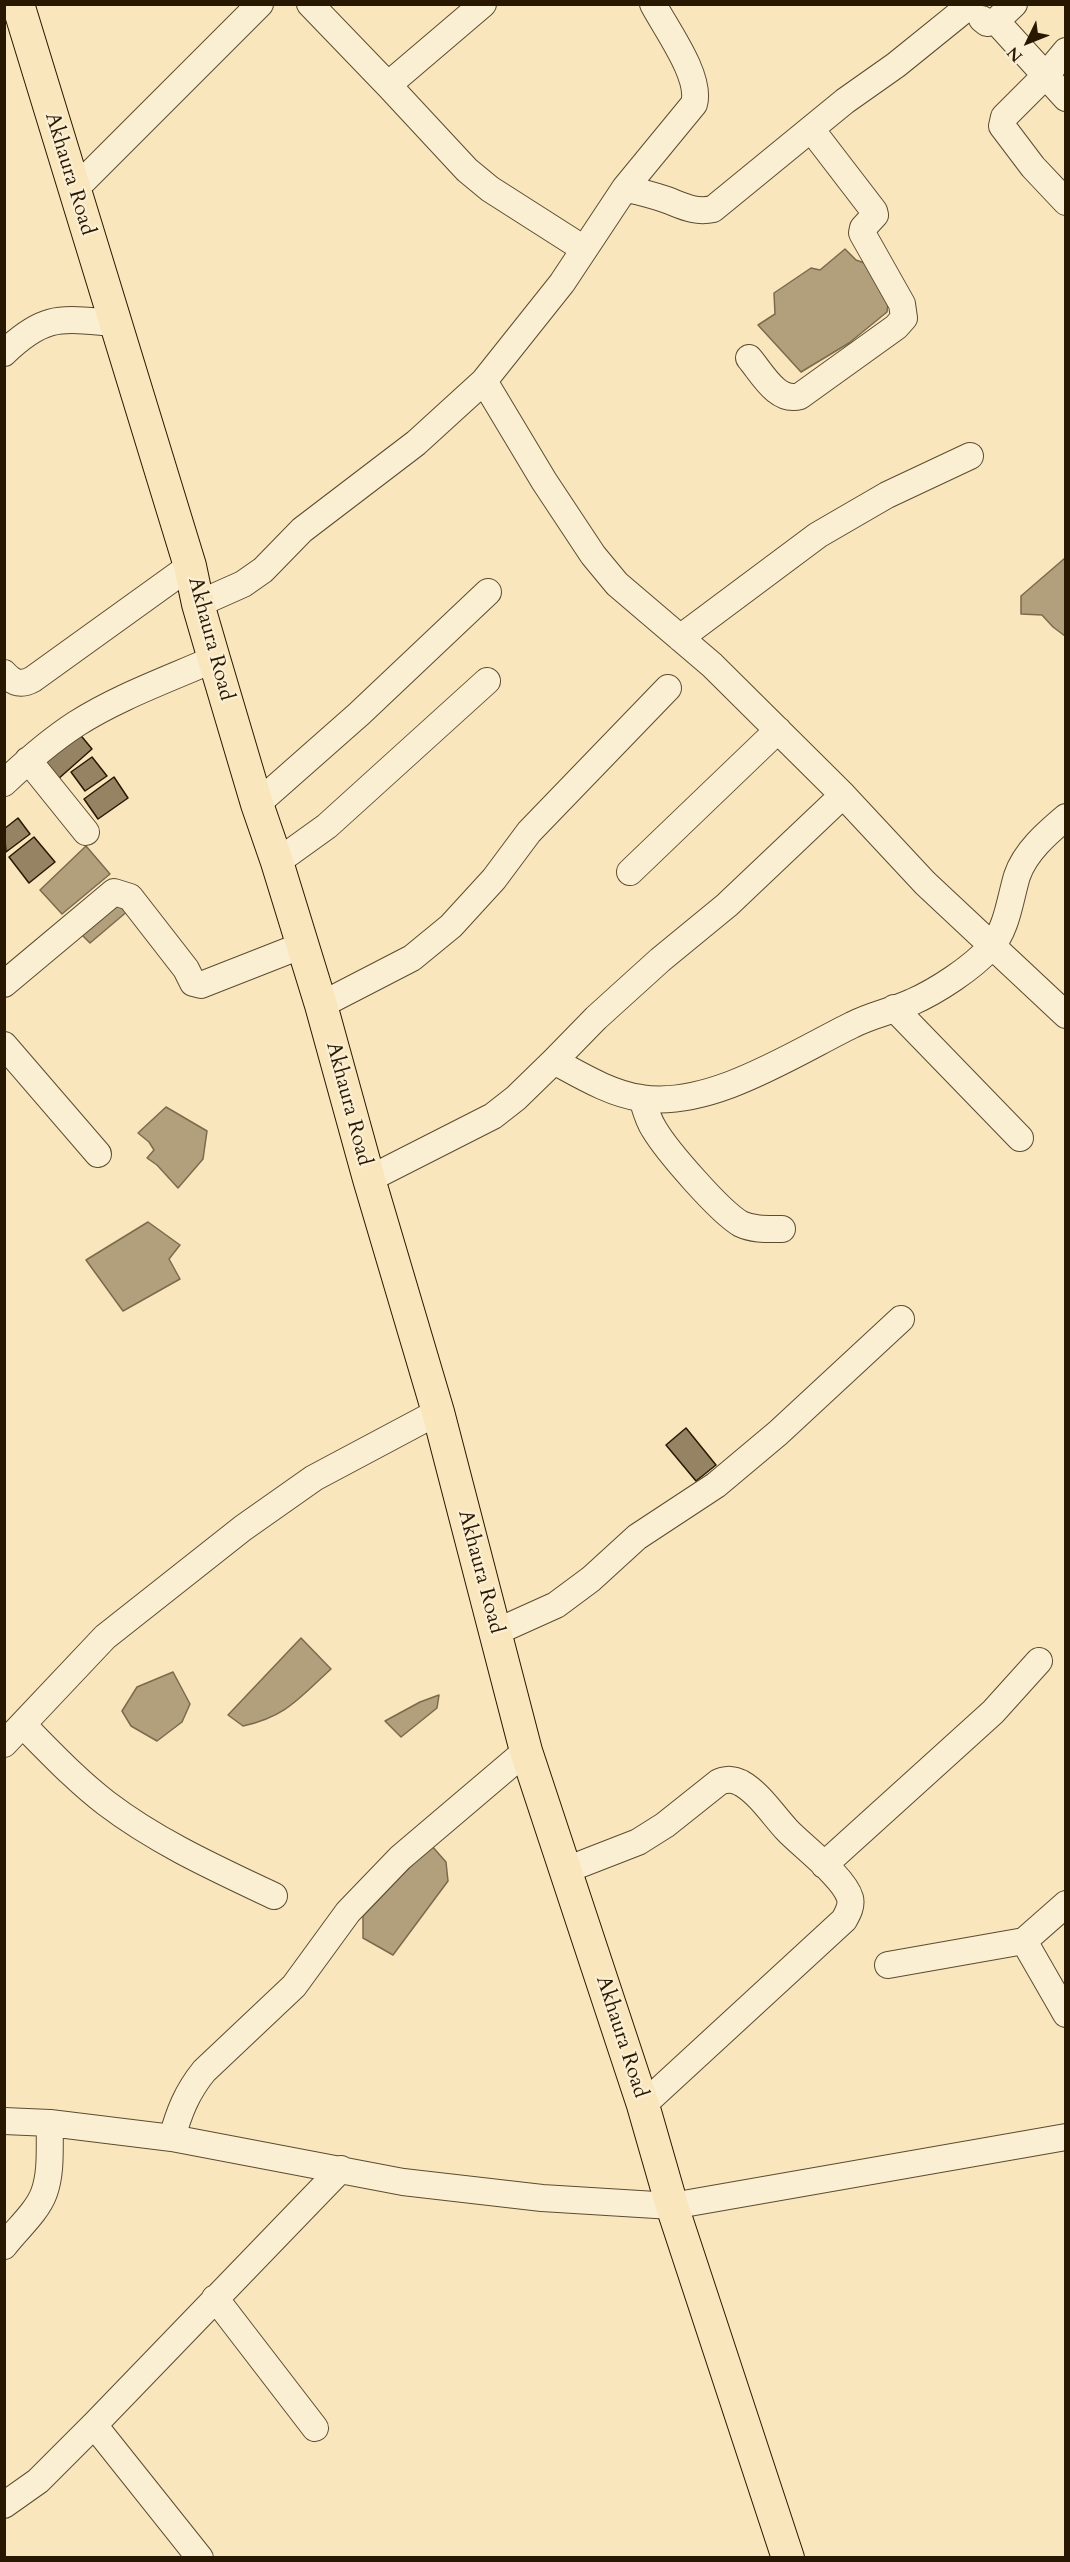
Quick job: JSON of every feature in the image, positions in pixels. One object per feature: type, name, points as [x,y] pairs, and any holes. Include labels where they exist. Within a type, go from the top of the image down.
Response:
[{"type":"main road","name":"Akhaura Road","points":[[18,4],[190,566],[198,604],[257,804],[278,862],[321,1005],[369,1179],[438,1412],[526,1751],[643,2105],[672,2206],[788,2558]]},
{"type":"street","points":[[74,190],[260,4]]},
{"type":"street","points":[[310,4],[467,170],[490,189],[584,249]]},
{"type":"street","points":[[387,85],[483,4]]},
{"type":"street","points":[[198,604],[243,584],[263,570],[302,530],[416,443],[484,381],[556,291],[628,189],[694,104],[696,98],[692,76],[653,4]]},
{"type":"street","points":[[628,189],[684,208],[704,211],[712,209],[845,101],[896,65],[968,5],[987,23],[1005,13],[1046,75],[1065,98]]},
{"type":"street","points":[[1065,51],[1046,75],[1004,117],[1002,126],[1033,167],[1065,202]]},
{"type":"street","points":[[750,358],[778,393],[793,398],[800,396],[896,327],[904,318],[902,304],[862,233],[863,228],[874,215],[874,211],[811,129]]},
{"type":"street","points":[[7,344],[52,320],[115,323]]},
{"type":"street","points":[[484,381],[544,481],[593,555],[617,584],[712,665],[843,795],[925,883],[1065,1015]]},
{"type":"street","points":[[680,638],[818,536],[887,495],[970,456]]},
{"type":"street","points":[[4,673],[16,683],[22,684],[33,679],[190,566]]},
{"type":"street","points":[[257,804],[359,714],[488,592]]},
{"type":"street","points":[[4,783],[28,760],[76,724],[97,712],[214,659]]},
{"type":"street","points":[[278,862],[327,826],[487,681]]},
{"type":"street","points":[[321,1005],[412,958],[443,934],[494,879],[529,832],[668,688]]},
{"type":"street","points":[[630,872],[777,730]]},
{"type":"street","points":[[28,760],[86,832]]},
{"type":"street","points":[[369,1179],[493,1116],[516,1098],[596,1018],[660,960],[727,905],[843,795]]},
{"type":"street","points":[[554,1061],[586,1078],[642,1098],[682,1097],[723,1087],[766,1070],[854,1023],[911,1003],[979,959],[991,946],[1000,931],[1017,874],[1037,843],[1065,818]]},
{"type":"street","points":[[4,984],[114,892],[130,897],[186,969],[193,983],[201,985],[303,945]]},
{"type":"street","points":[[894,1008],[1020,1138]]},
{"type":"street","points":[[4,1045],[98,1154]]},
{"type":"street","points":[[642,1098],[652,1127],[720,1208],[743,1225],[759,1229],[782,1229]]},
{"type":"street","points":[[496,1632],[556,1605],[591,1579],[637,1537],[716,1485],[778,1433],[901,1318]]},
{"type":"street","points":[[4,1744],[105,1637],[243,1528],[314,1478],[438,1412]]},
{"type":"street","points":[[824,1865],[993,1712],[1039,1661]]},
{"type":"street","points":[[23,1725],[62,1765],[107,1804],[202,1861],[274,1896]]},
{"type":"street","points":[[172,2138],[179,2108],[204,2071],[294,1986],[365,1892],[399,1858],[526,1751]]},
{"type":"street","points":[[566,1870],[638,1842],[665,1825],[719,1782],[728,1779],[750,1788],[789,1832],[824,1865],[850,1898],[850,1907],[844,1920],[643,2105]]},
{"type":"street","points":[[888,1965],[1024,1941],[1065,1904]]},
{"type":"street","points":[[1024,1941],[1065,2014]]},
{"type":"street","points":[[4,2121],[50,2122],[172,2138],[403,2182],[542,2198],[672,2206],[1065,2137]]},
{"type":"street","points":[[4,2246],[41,2199],[49,2162],[50,2122]]},
{"type":"street","points":[[4,2505],[38,2481],[341,2169]]},
{"type":"street","points":[[215,2298],[315,2428]]},
{"type":"street","points":[[94,2425],[200,2558]]},
{"type":"shaded area","points":[[845,249],[856,260],[870,265],[890,286],[887,312],[849,343],[801,372],[758,325],[775,314],[774,293],[811,268],[820,270]]},
{"type":"shaded area","points":[[1065,558],[1065,636],[1042,615],[1021,614],[1021,596]]},
{"type":"shaded area","points":[[86,846],[110,874],[62,914],[40,890]]},
{"type":"shaded area","points":[[115,881],[136,904],[90,943],[68,921]]},
{"type":"shaded area","points":[[166,1107],[207,1131],[203,1159],[178,1188],[157,1165],[147,1158],[154,1150],[149,1142],[138,1133]]},
{"type":"shaded area","points":[[148,1222],[180,1245],[169,1259],[180,1279],[123,1311],[86,1260]]},
{"type":"shaded area","points":[[301,1638],[331,1669],[292,1705],[271,1717],[243,1726],[228,1715]]},
{"type":"shaded area","points":[[173,1672],[190,1704],[182,1722],[157,1741],[131,1726],[122,1711],[137,1687]]},
{"type":"shaded area","points":[[439,1695],[437,1708],[401,1737],[385,1721],[420,1702]]},
{"type":"shaded area","points":[[431,1845],[446,1862],[448,1881],[393,1955],[363,1938],[363,1916]]},
{"type":"building","points":[[78,732],[92,749],[57,780],[43,763]]},
{"type":"building","points":[[92,757],[107,776],[85,791],[71,772]]},
{"type":"building","points":[[114,777],[128,798],[98,819],[84,799]]},
{"type":"building","points":[[18,818],[30,834],[6,852],[4,829]]},
{"type":"building","points":[[34,837],[55,862],[29,883],[9,857]]},
{"type":"building","points":[[686,1428],[716,1465],[696,1481],[666,1445]]}]
